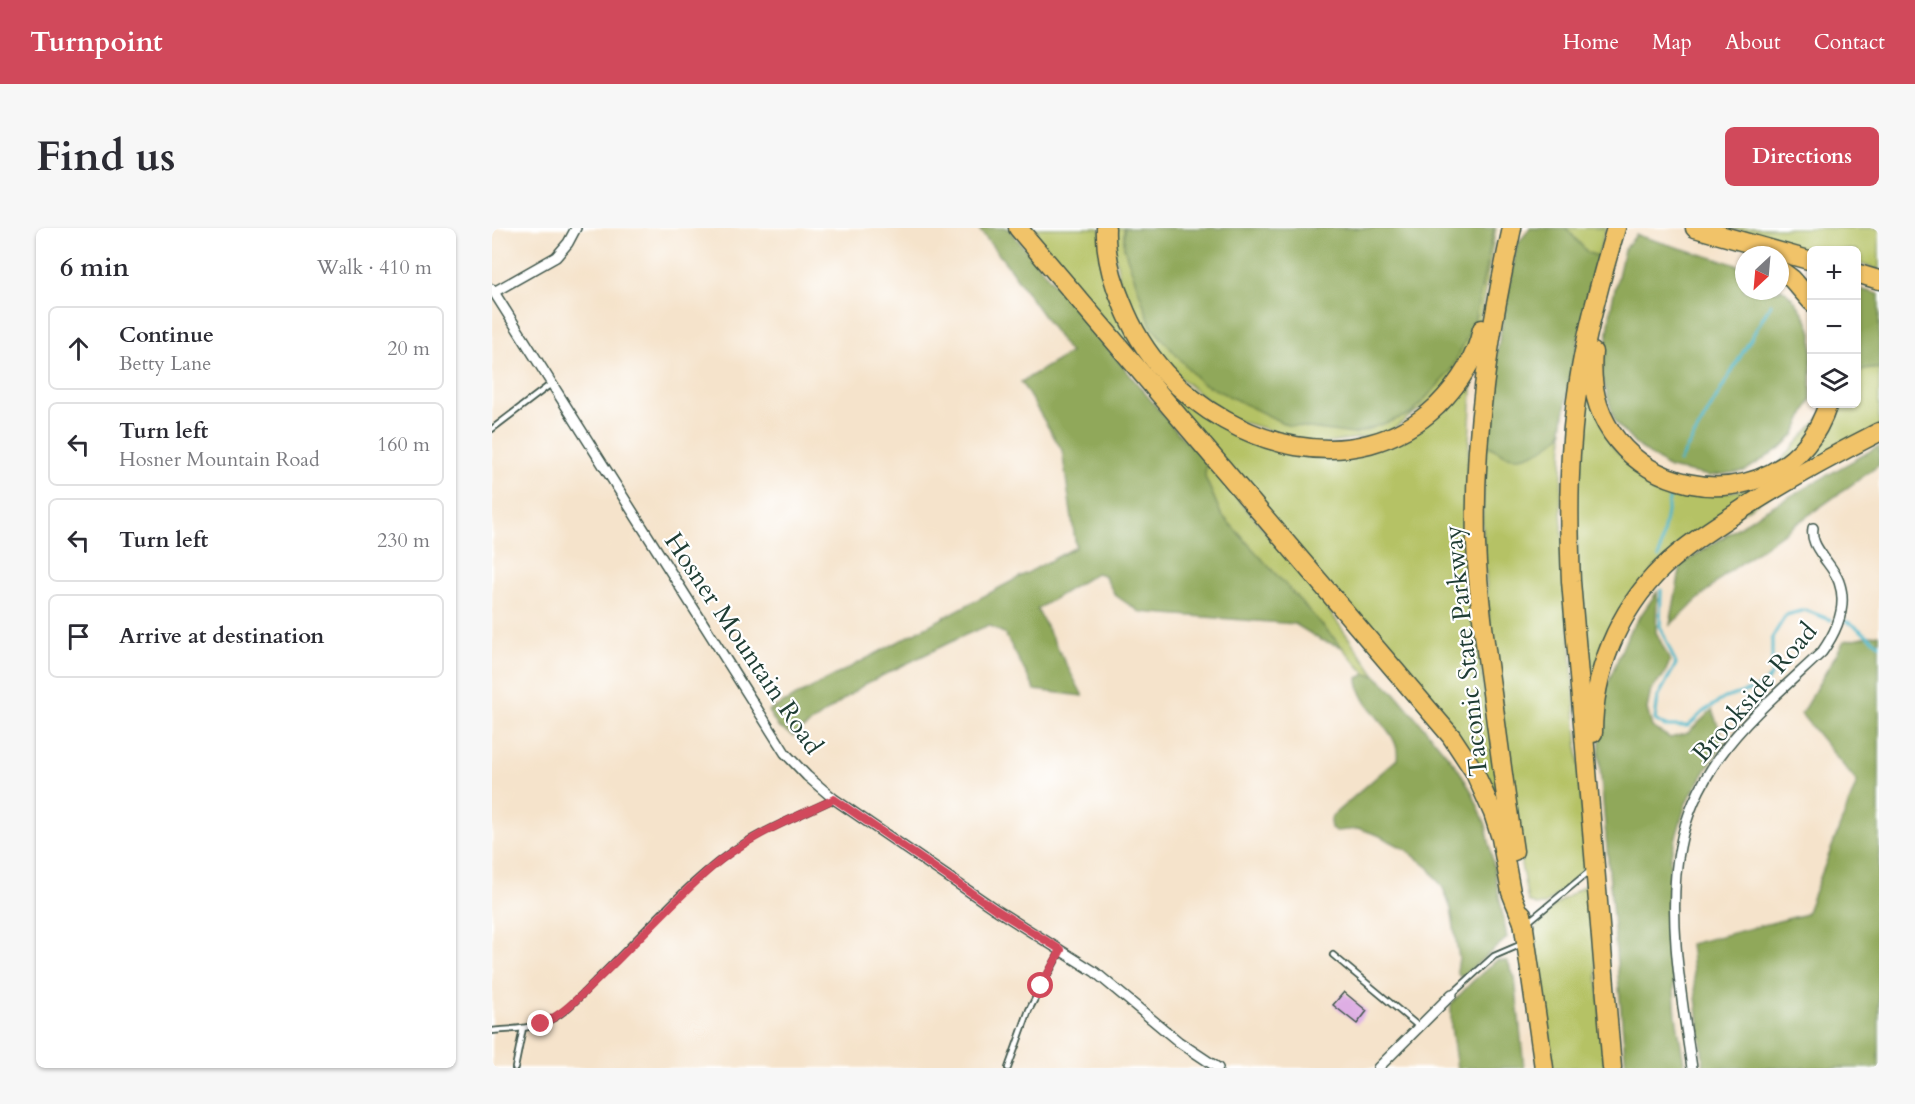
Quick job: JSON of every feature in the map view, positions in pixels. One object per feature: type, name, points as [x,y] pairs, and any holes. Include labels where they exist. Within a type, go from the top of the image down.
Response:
[{"type":"highway","points":[[1018,228],[1460,748],[1474,771],[1501,838],[1510,892],[1525,934]]},
{"type":"highway","points":[[1106,228],[1107,254],[1121,302],[1135,332],[1164,372],[1201,406],[1222,419],[1261,437],[1300,447],[1341,449],[1377,443],[1395,436],[1423,418],[1452,391],[1463,374],[1477,348],[1484,316],[1496,298]]},
{"type":"highway","name":"Taconic State Parkway","points":[[1512,228],[1496,298],[1479,426],[1476,546],[1483,627],[1544,1068]]},
{"type":"highway","points":[[1613,1063],[1571,582],[1569,501],[1575,411],[1582,362],[1593,310],[1616,228]]},
{"type":"highway","points":[[1685,228],[1721,247],[1735,251]]},
{"type":"highway","points":[[1695,228],[1807,260]]},
{"type":"highway","points":[[1861,274],[1879,280]]},
{"type":"highway","points":[[1789,277],[1810,300]]},
{"type":"highway","points":[[1593,310],[1598,328],[1593,348],[1593,381],[1604,419],[1616,438],[1641,464],[1674,481],[1692,485],[1728,486],[1766,475],[1796,454],[1818,425],[1825,408]]},
{"type":"highway","points":[[1595,867],[1598,808],[1593,743],[1595,701],[1607,655],[1632,605],[1661,569],[1693,543],[1782,485],[1879,432]]},
{"type":"street","points":[[493,291],[556,257],[568,243],[576,228]]},
{"type":"street","name":"Hosner Mountain Road","points":[[493,291],[785,753],[834,799],[995,909],[1095,972],[1179,1042],[1218,1068]]},
{"type":"street","name":"Brookside Road","points":[[1692,1068],[1681,987],[1676,925],[1675,879],[1680,846],[1689,813],[1704,782],[1721,755],[1745,727],[1822,652],[1832,638],[1839,620],[1843,598],[1838,579],[1816,546],[1812,535],[1813,528]]},
{"type":"street","points":[[1378,1068],[1452,994]]},
{"type":"lane","points":[[492,429],[551,384]]},
{"type":"lane","points":[[492,1031],[523,1028],[553,1019],[568,1008],[674,902],[728,854],[754,838],[834,799]]},
{"type":"lane","points":[[1452,994],[1494,956],[1510,948],[1595,867]]},
{"type":"lane","points":[[1008,1068],[1029,1010],[1061,950]]},
{"type":"lane","points":[[1333,955],[1419,1027]]},
{"type":"lane","points":[[515,1068],[523,1028]]},
{"type":"green space","points":[[978,228],[1008,228],[1179,434],[1206,461],[1205,477],[1221,514],[1342,647],[1321,640],[1295,624],[1140,612],[1115,595],[1104,575],[1096,573],[1037,609],[1083,696],[1035,690],[1005,634],[989,625],[865,684],[793,736],[778,727],[768,711],[1076,547],[1062,450],[1021,382],[1070,353]]},
{"type":"green space","points":[[1024,228],[1099,228],[1148,361],[1272,446],[1390,445],[1473,371],[1467,477],[1468,568],[1505,838],[1473,762]]},
{"type":"green space","points":[[1110,228],[1124,228],[1124,249],[1474,323],[1494,228],[1496,228],[1479,324],[1469,356],[1445,391],[1386,434],[1317,444],[1232,419],[1163,364],[1123,297]]},
{"type":"green space","points":[[1124,228],[1494,228],[1474,323],[1450,372],[1411,414],[1354,434],[1287,425],[1200,382],[1151,326],[1124,248]]},
{"type":"green space","points":[[1530,228],[1566,228],[1588,253],[1598,256],[1570,376],[1561,435],[1536,452],[1515,457],[1505,455],[1486,444],[1490,389],[1517,245]]},
{"type":"green space","points":[[1566,228],[1606,228],[1598,256],[1588,253]]},
{"type":"green space","points":[[1729,228],[1879,228],[1879,270],[1861,264],[1861,246],[1807,246],[1807,250]]},
{"type":"green space","points":[[1636,235],[1735,264],[1735,300],[1789,300],[1789,295],[1795,302],[1807,320],[1807,408],[1794,435],[1782,447],[1745,471],[1709,476],[1669,468],[1635,444],[1615,422],[1602,377],[1612,302],[1624,250]]},
{"type":"green space","points":[[1861,289],[1879,294],[1879,368],[1861,372]]},
{"type":"green space","points":[[1879,368],[1879,427],[1654,568],[1591,687],[1580,615],[1575,494],[1587,377],[1612,446],[1637,471],[1662,485],[1703,495],[1736,491],[1760,484],[1828,408],[1861,408],[1861,372]]},
{"type":"green space","points":[[1563,429],[1561,511],[1586,864],[1581,873],[1545,905],[1536,905],[1528,901],[1521,864],[1489,619],[1482,520],[1486,444],[1509,456],[1561,435]]},
{"type":"green space","points":[[1879,446],[1879,465],[1726,574],[1670,625],[1681,565],[1757,515]]},
{"type":"green space","points":[[1206,461],[1310,584],[1376,676],[1366,674],[1221,514],[1205,477]]},
{"type":"green space","points":[[1657,592],[1656,632],[1670,661],[1664,675],[1651,690],[1647,709],[1652,727],[1670,738],[1688,733],[1712,710],[1725,743],[1686,803],[1670,858],[1669,923],[1676,1017],[1685,1068],[1626,1068],[1599,755],[1603,695],[1629,632]]},
{"type":"green space","points":[[1879,634],[1879,1068],[1704,1068],[1690,944],[1806,914],[1857,782],[1801,714],[1844,641]]},
{"type":"green space","points":[[1366,674],[1376,676],[1395,693],[1457,767],[1472,792],[1486,825],[1507,938],[1462,977],[1457,971],[1459,958],[1451,909],[1443,888],[1429,868],[1405,849],[1378,835],[1360,829],[1336,831],[1331,828],[1332,816],[1397,759],[1397,749],[1393,739],[1365,700],[1360,689],[1358,678]]},
{"type":"green space","points":[[1585,885],[1590,889],[1605,1068],[1550,1068],[1533,935],[1547,912]]},
{"type":"green space","points":[[1497,960],[1507,961],[1515,978],[1524,1068],[1457,1068],[1451,1027],[1451,1004]]},
{"type":"building","points":[[1344,992],[1367,1011],[1357,1024],[1333,1005]]},
{"type":"waterway","points":[[1679,462],[1771,304]]},
{"type":"waterway","points":[[1659,557],[1670,495]]},
{"type":"waterway","points":[[1661,590],[1660,626],[1676,664],[1658,697],[1655,720],[1665,726],[1688,726],[1704,711],[1725,698],[1763,686],[1772,674],[1772,638],[1786,615],[1805,610],[1831,620]]},
{"type":"waterway","points":[[1845,621],[1879,644]]},
{"type":"route","points":[[541,1024],[553,1019],[568,1008],[674,902],[728,854],[754,838],[834,799],[995,909],[1061,950],[1041,986]]}]
